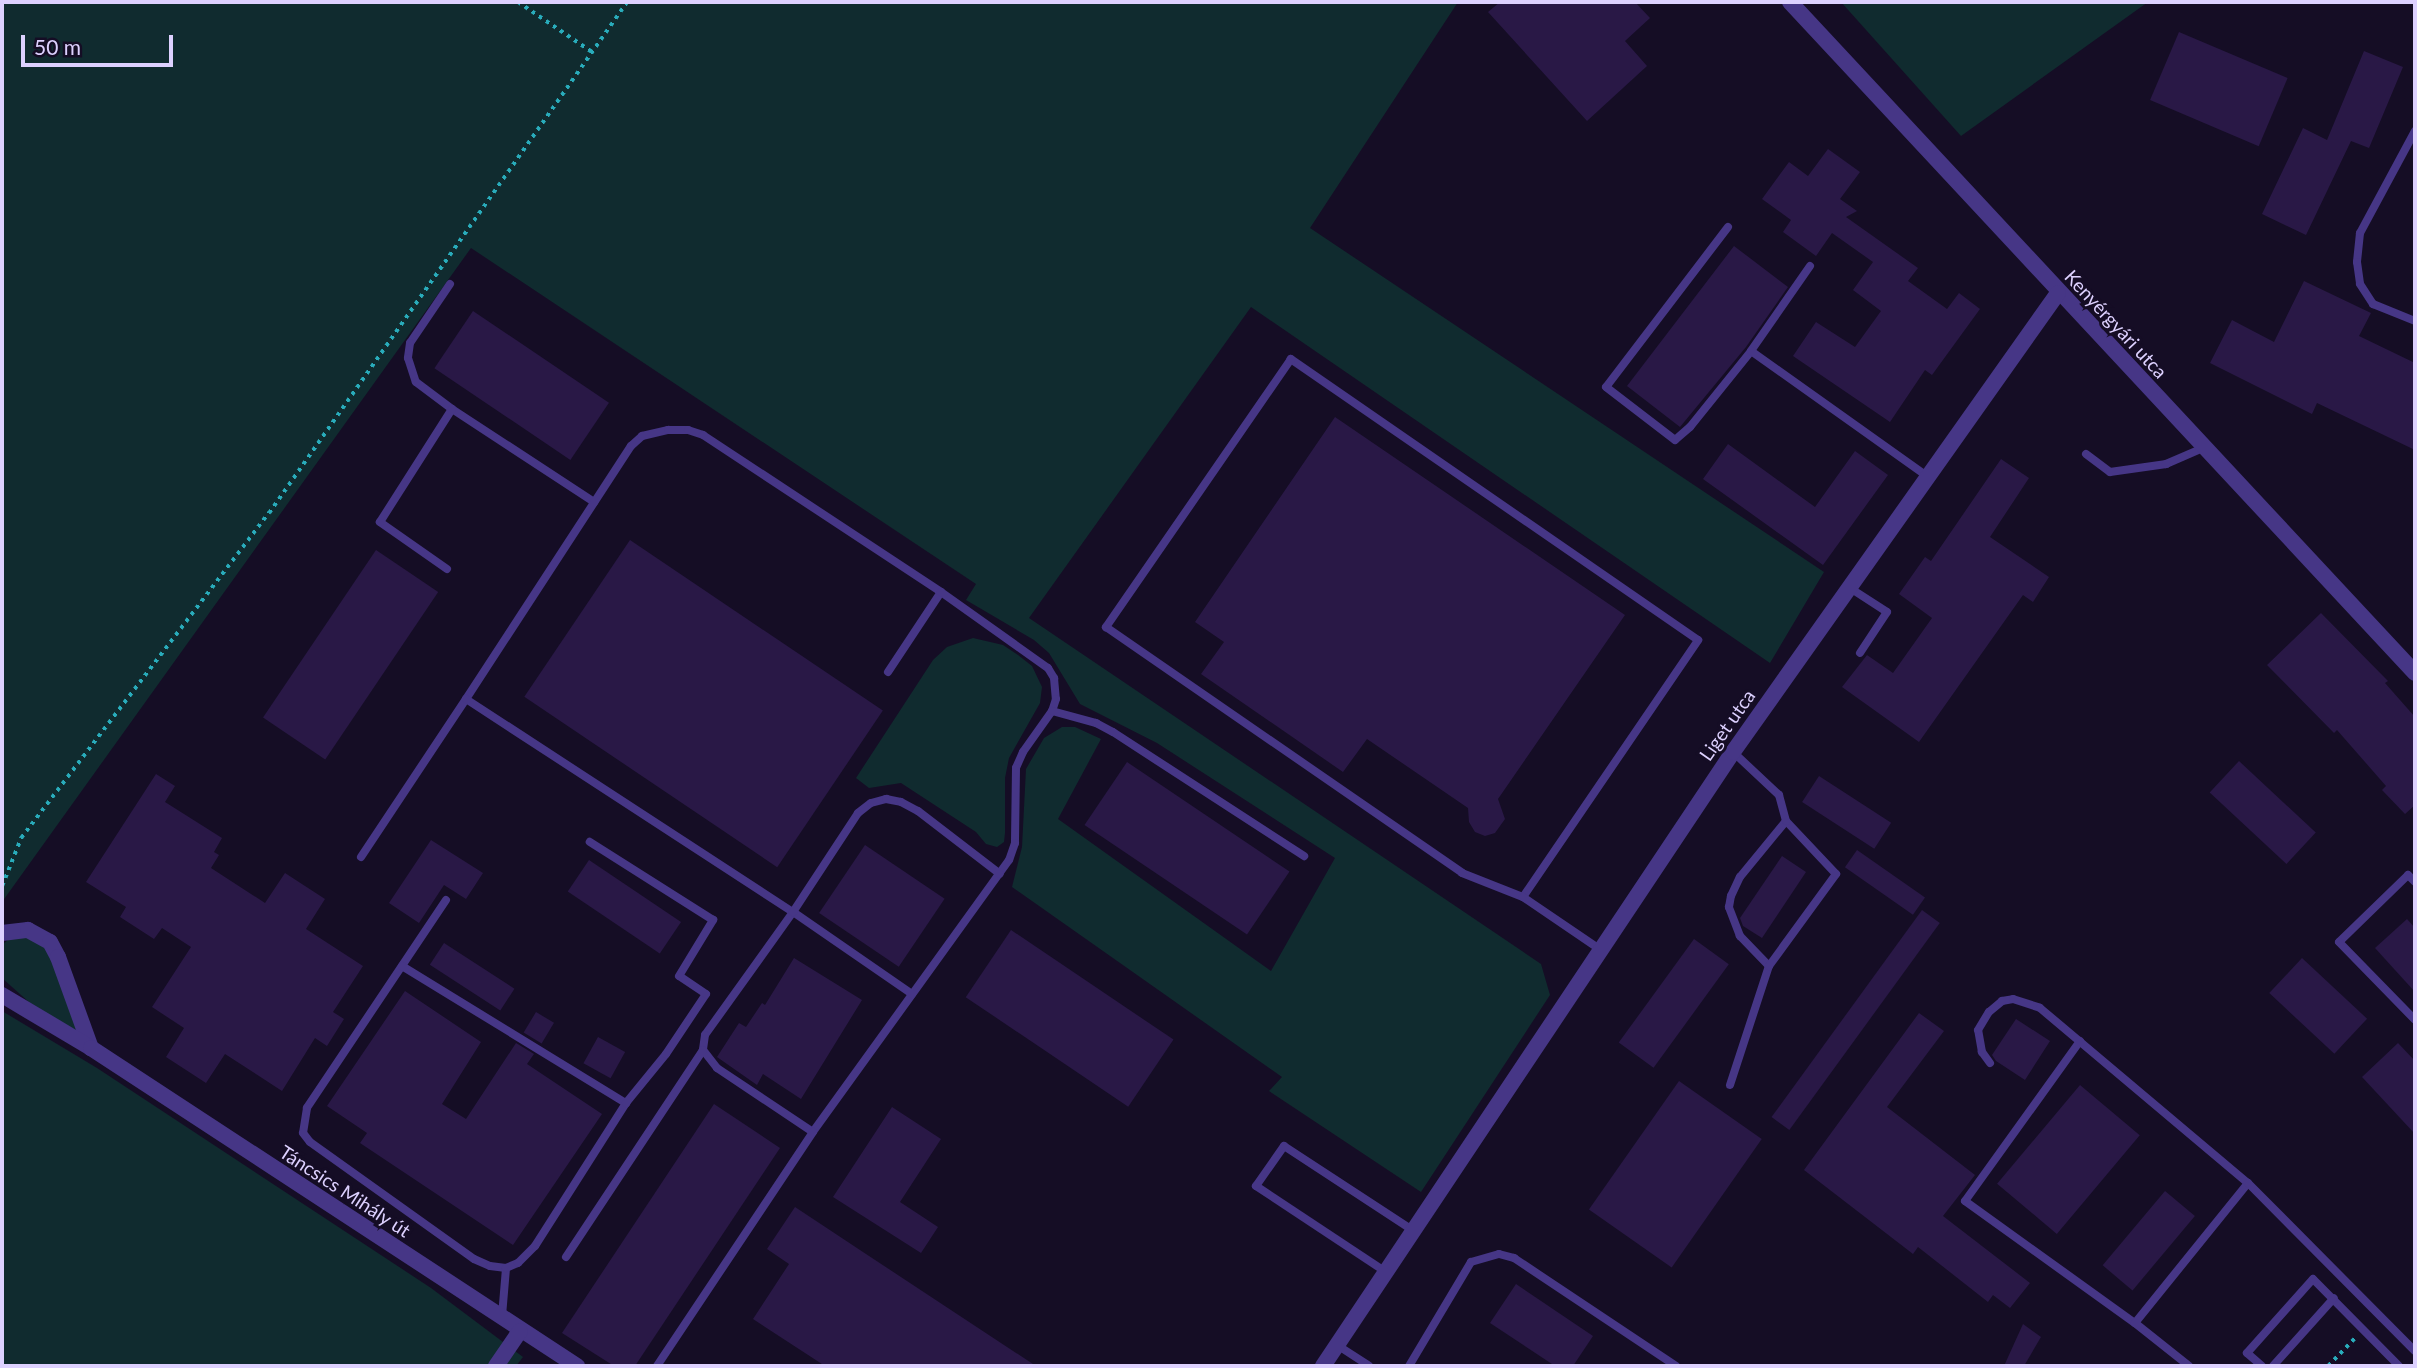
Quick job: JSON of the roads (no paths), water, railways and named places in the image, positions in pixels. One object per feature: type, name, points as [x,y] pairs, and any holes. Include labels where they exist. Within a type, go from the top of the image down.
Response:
[{"type":"street","name":"Kenyérgyári utca","points":[[1790,2],[2058,293],[2415,673]]},
{"type":"street","name":"Liget utca","points":[[1323,1366],[1733,752],[2058,293]]},
{"type":"street","points":[[2,933],[28,930],[50,942],[92,1048]]},
{"type":"street","name":"Táncsics Mihály út","points":[[2,995],[92,1048],[577,1366]]},
{"type":"street","points":[[496,1366],[520,1331]]},
{"type":"lane","points":[[2415,131],[2360,233],[2357,261],[2360,284],[2373,304],[2415,321]]},
{"type":"lane","points":[[1728,227],[1606,387],[1675,440],[1690,427],[1751,351],[1810,266]]},
{"type":"lane","points":[[450,284],[410,343],[408,358],[416,382],[452,410],[594,502]]},
{"type":"lane","points":[[1751,351],[1928,477]]},
{"type":"lane","points":[[1523,897],[1698,640],[1291,359],[1107,627],[1462,873],[1523,897],[1601,950]]},
{"type":"lane","points":[[447,569],[380,522],[452,410]]},
{"type":"lane","points":[[362,857],[631,446],[642,436],[654,431],[688,430],[703,435],[942,592],[1048,668],[1057,688],[1052,711],[1023,751],[1016,768],[1016,843],[1000,874],[813,1132],[657,1366]]},
{"type":"lane","points":[[2086,454],[2110,472],[2166,464],[2203,448]]},
{"type":"lane","points":[[1850,588],[1887,612],[1860,653]]},
{"type":"lane","points":[[888,672],[942,592]]},
{"type":"lane","points":[[466,699],[793,912],[912,994]]},
{"type":"lane","points":[[1052,711],[1096,723],[1113,732],[1304,856]]},
{"type":"lane","points":[[1730,1085],[1769,966],[1836,874],[1786,821],[1779,794],[1733,752]]},
{"type":"lane","points":[[566,1257],[703,1050],[705,1035],[793,912],[858,813],[872,803],[886,799],[901,802],[918,811],[1000,874]]},
{"type":"lane","points":[[1769,966],[1740,936],[1729,907],[1731,896],[1741,877],[1786,821]]},
{"type":"lane","points":[[446,900],[307,1108],[303,1133],[310,1142],[474,1259],[490,1266],[506,1268],[518,1263],[535,1245],[625,1103],[666,1054],[706,994],[679,976],[713,920],[590,842]]},
{"type":"lane","points":[[2415,882],[2408,875],[2339,942],[2415,1020]]},
{"type":"lane","points":[[402,966],[625,1103]]},
{"type":"lane","points":[[1990,1063],[1982,1052],[1978,1030],[1989,1012],[2001,1001],[2025,1000],[2040,1008],[2248,1183],[2415,1351]]},
{"type":"lane","points":[[2080,1041],[1965,1201],[2136,1323],[2189,1366]]},
{"type":"lane","points":[[703,1050],[717,1068],[813,1132]]},
{"type":"lane","points":[[1386,1272],[1256,1186],[1284,1146],[1414,1231]]},
{"type":"lane","points":[[2136,1323],[2248,1183]]},
{"type":"lane","points":[[1409,1366],[1471,1262],[1499,1254],[1514,1258],[1676,1366]]},
{"type":"lane","points":[[502,1319],[506,1268]]},
{"type":"lane","points":[[2262,1366],[2247,1353],[2313,1279],[2399,1366]]},
{"type":"lane","points":[[2273,1366],[2334,1298]]},
{"type":"lane","points":[[1337,1345],[1368,1366]]}]
